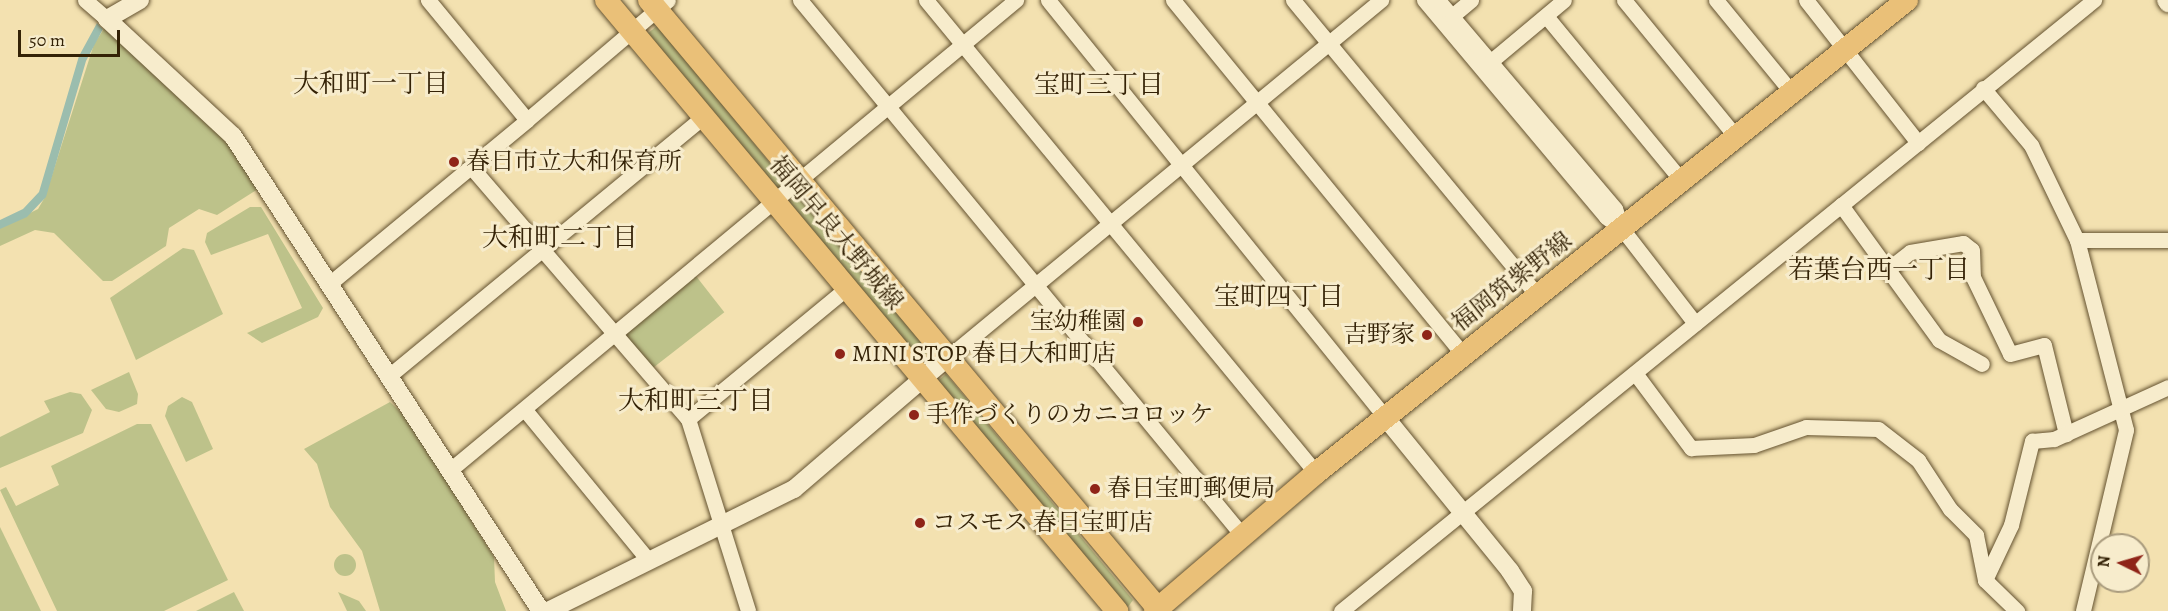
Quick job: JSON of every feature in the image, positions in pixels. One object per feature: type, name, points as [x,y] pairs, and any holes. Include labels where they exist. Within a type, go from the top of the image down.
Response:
[{"type":"main road","name":"福岡早良大野城線","points":[[606,0],[705,115],[848,287],[921,380],[1117,611]]},
{"type":"main road","name":"福岡筑紫野線","points":[[1158,610],[1316,473],[1462,354],[1683,182],[1901,2]]},
{"type":"main road","name":"福岡早良大野城線","points":[[658,3],[800,182],[1158,610]]},
{"type":"street","points":[[106,18],[140,0]]},
{"type":"street","points":[[428,0],[527,120]]},
{"type":"street","points":[[800,0],[1242,535]]},
{"type":"street","points":[[926,0],[1316,473]]},
{"type":"street","points":[[450,470],[964,46],[1016,0]]},
{"type":"street","points":[[1047,0],[1183,165],[1524,591],[1522,611]]},
{"type":"street","points":[[1173,0],[1462,354]]},
{"type":"street","points":[[1293,0],[1538,296]]},
{"type":"street","points":[[548,611],[794,489],[946,358],[1037,286],[1381,0]]},
{"type":"street","points":[[1424,0],[1486,65],[1615,209],[1623,230],[1695,323]]},
{"type":"street","points":[[1438,0],[1486,65]]},
{"type":"street","points":[[1452,16],[1471,0]]},
{"type":"street","points":[[1486,65],[1564,0]]},
{"type":"street","points":[[1624,0],[1737,138]]},
{"type":"street","points":[[1716,0],[1792,93]]},
{"type":"street","points":[[1806,0],[1846,47],[1918,143]]},
{"type":"street","points":[[1341,611],[2094,0]]},
{"type":"street","points":[[87,2],[233,136],[541,611]]},
{"type":"street","points":[[329,284],[634,32],[658,3]]},
{"type":"street","points":[[1546,16],[1683,182]]},
{"type":"street","points":[[1983,88],[2031,145],[2077,240],[2126,430],[2083,611]]},
{"type":"street","points":[[390,375],[705,115]]},
{"type":"street","points":[[472,168],[614,336],[688,419],[719,527],[748,611]]},
{"type":"street","points":[[1841,205],[1939,340],[1982,364]]},
{"type":"street","points":[[2077,240],[2168,240]]},
{"type":"street","points":[[1887,270],[1910,252],[1963,243],[1972,250],[1973,277],[2010,354],[2044,345],[2066,434]]},
{"type":"street","points":[[688,419],[848,287]]},
{"type":"street","points":[[1635,373],[1691,448],[1754,445],[1806,427],[1878,429],[1918,460],[1950,509],[1976,535],[1985,580],[2017,611]]},
{"type":"street","points":[[1985,580],[2011,525],[2032,441],[2066,434],[2168,387]]},
{"type":"street","points":[[525,410],[649,561]]},
{"type":"green space","points":[[658,25],[786,184],[776,192],[648,33]]},
{"type":"green space","points":[[105,27],[225,137],[261,187],[217,215],[199,209],[169,228],[166,246],[112,281],[103,281],[54,233],[35,230],[0,246],[0,228],[38,209],[45,197],[94,44]]},
{"type":"green space","points":[[797,194],[929,351],[919,359],[787,202]]},
{"type":"green space","points":[[250,207],[261,207],[323,308],[318,317],[262,343],[247,333],[302,308],[268,234],[211,255],[205,242],[207,233]]},
{"type":"green space","points":[[183,248],[194,250],[223,314],[136,360],[110,298]]},
{"type":"green space","points":[[696,276],[724,312],[649,371],[620,335]]},
{"type":"green space","points":[[129,372],[138,394],[137,404],[119,412],[106,409],[91,390]]},
{"type":"green space","points":[[946,374],[1133,600],[1128,607],[937,382]]},
{"type":"green space","points":[[70,392],[81,394],[92,410],[83,433],[0,468],[0,437],[50,412],[44,401]]},
{"type":"green space","points":[[182,397],[192,402],[213,449],[186,462],[165,416],[168,406]]},
{"type":"green space","points":[[390,402],[408,419],[494,557],[495,582],[506,611],[380,611],[362,551],[330,507],[317,464],[304,449]]},
{"type":"green space","points":[[137,424],[151,424],[228,580],[164,611],[57,611],[0,490],[6,487],[16,506],[59,485],[51,466]]},
{"type":"green space","points":[[0,527],[41,611],[0,611]]},
{"type":"green space","points":[[345,554],[353,557],[356,565],[353,573],[345,576],[337,573],[334,565],[337,557]]},
{"type":"green space","points":[[234,592],[244,611],[196,611]]},
{"type":"green space","points":[[338,592],[359,601],[366,611],[347,611]]},
{"type":"shaded area","points":[[97,23],[103,29],[86,61],[46,197],[27,217],[0,229],[0,220],[23,209],[39,192],[79,56]]},
{"type":"place","name":"春日市立大和保育所","points":[[454,162]]},
{"type":"place","name":"宝幼稚園","points":[[1138,322]]},
{"type":"place","name":"吉野家","points":[[1427,335]]},
{"type":"place","name":"MINI STOP 春日大和町店","points":[[840,354]]},
{"type":"place","name":"手作づくりのカニコロッケ","points":[[914,415]]},
{"type":"place","name":"春日宝町郵便局","points":[[1095,489]]},
{"type":"place","name":"コスモス 春日宝町店","points":[[920,523]]},
{"type":"district","name":"大和町一丁目","points":[[371,84]]},
{"type":"district","name":"宝町三丁目","points":[[1099,85]]},
{"type":"district","name":"大和町二丁目","points":[[560,238]]},
{"type":"district","name":"若葉台西一丁目","points":[[1879,270]]},
{"type":"district","name":"宝町四丁目","points":[[1279,297]]},
{"type":"district","name":"大和町三丁目","points":[[696,401]]}]
